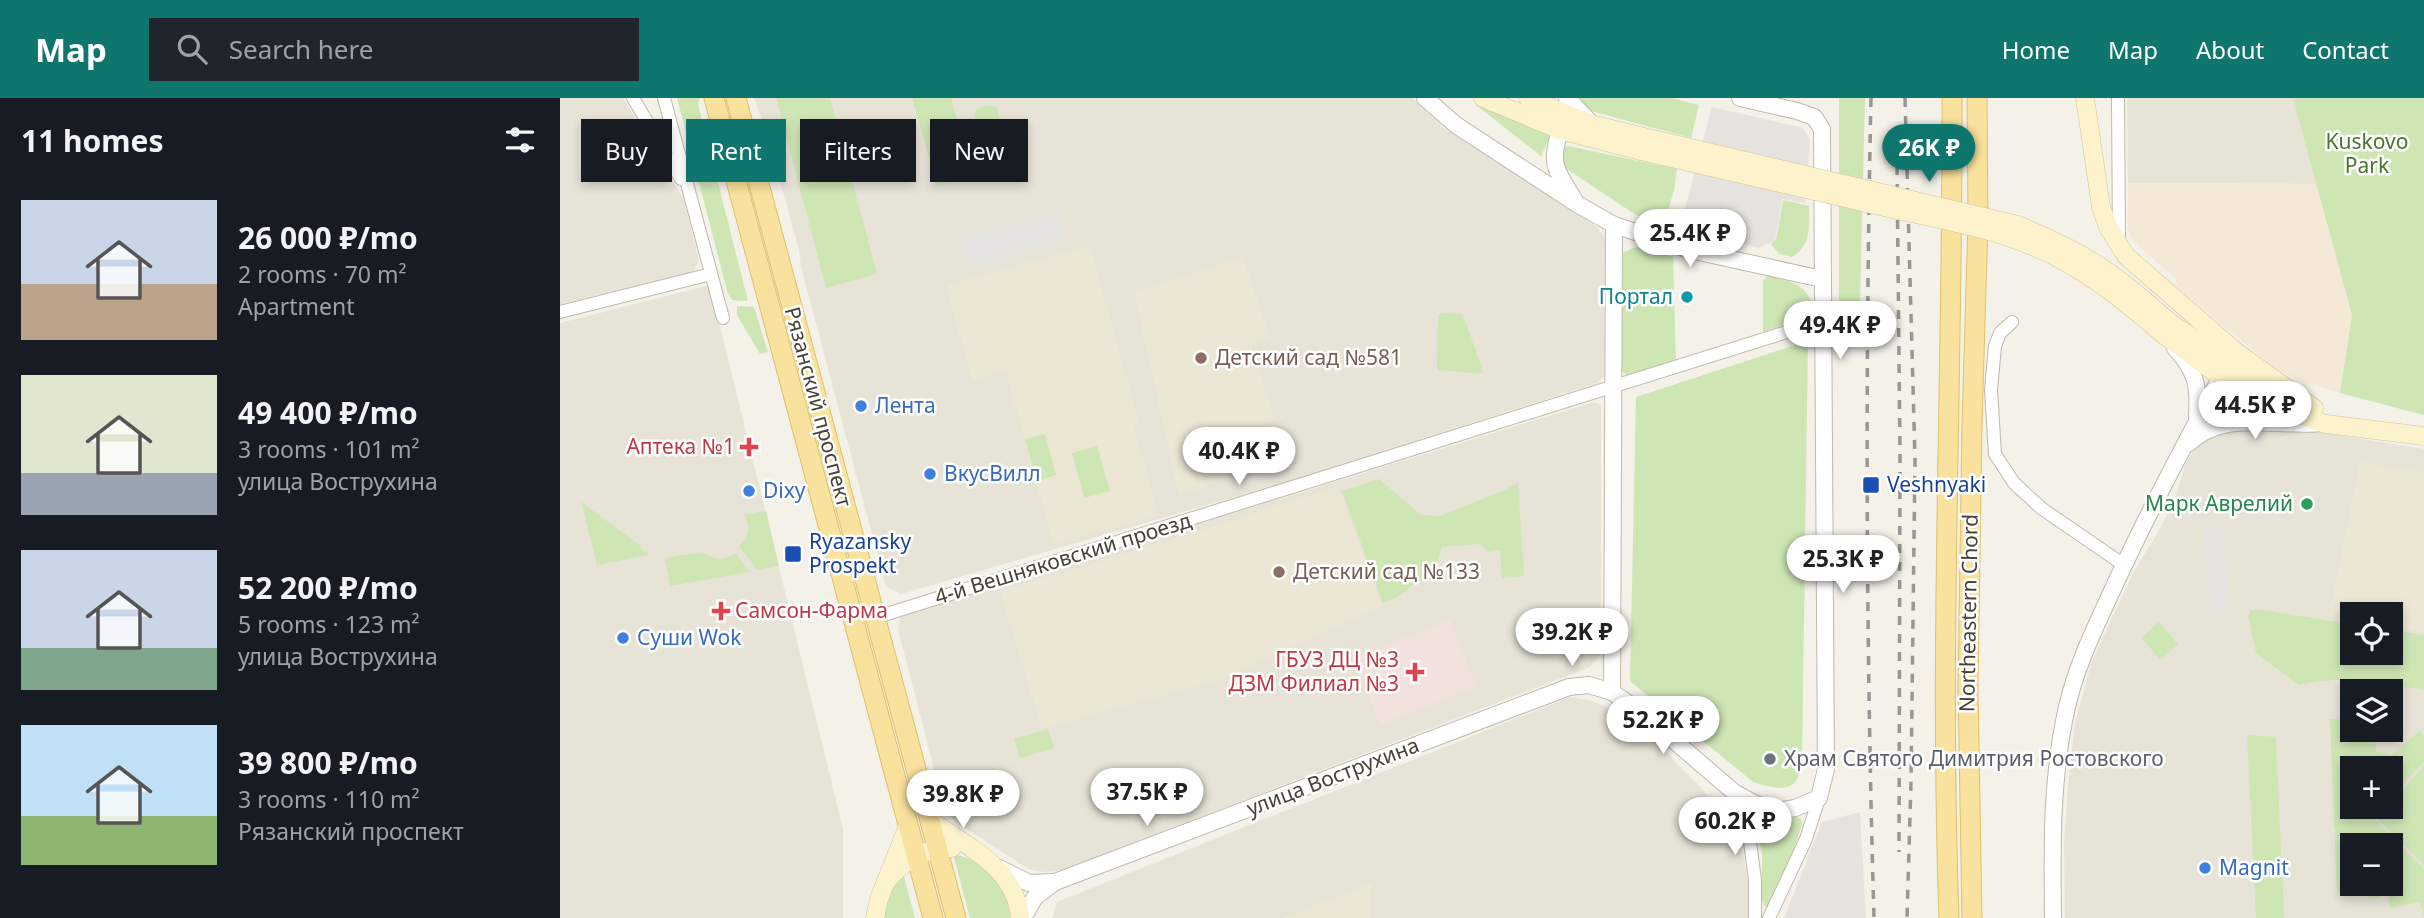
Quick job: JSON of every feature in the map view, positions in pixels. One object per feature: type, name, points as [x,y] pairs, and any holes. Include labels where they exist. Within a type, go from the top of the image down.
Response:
[{"type":"main road","name":"Рязанский проспект","points":[[714,98],[933,918]]},
{"type":"main road","name":"Рязанский проспект","points":[[736,98],[956,918]]},
{"type":"main road","points":[[1483,98],[1560,130],[1643,144],[2018,225],[2091,261],[2130,289],[2168,330],[2318,416]]},
{"type":"main road","points":[[1528,98],[1643,144]]},
{"type":"main road","name":"Northeastern Chord","points":[[1949,918],[1945,721],[1952,98]]},
{"type":"main road","name":"Northeastern Chord","points":[[1972,918],[1968,805],[1968,660],[1978,221],[1977,98]]},
{"type":"main road","points":[[2085,98],[2101,207],[2108,227],[2126,256],[2228,363],[2277,408],[2424,436]]},
{"type":"main road","points":[[930,820],[987,860],[1008,881],[1021,918]]},
{"type":"main road","points":[[875,918],[878,898],[908,826]]},
{"type":"main road","points":[[885,883],[902,864],[938,849],[956,849],[987,860]]},
{"type":"street","points":[[633,98],[646,119],[667,112]]},
{"type":"street","points":[[664,98],[723,318]]},
{"type":"street","points":[[1425,98],[1455,124],[1577,204],[1614,225],[1690,250],[1822,279]]},
{"type":"street","points":[[1567,98],[1591,124]]},
{"type":"street","points":[[1740,98],[1814,117],[1822,129],[1826,769],[1806,839],[1769,918]]},
{"type":"street","points":[[2118,98],[2119,246]]},
{"type":"street","points":[[1560,130],[1554,148],[1554,166],[1577,204]]},
{"type":"street","points":[[672,165],[691,198]]},
{"type":"street","points":[[1612,692],[1614,225]]},
{"type":"street","points":[[560,312],[711,274]]},
{"type":"street","name":"4-й Вешняковский проезд","points":[[874,618],[1822,321]]},
{"type":"street","points":[[2012,322],[2000,333],[1995,346],[1991,390],[1994,454],[2026,495],[2051,516],[2124,565]]},
{"type":"street","points":[[2168,330],[2194,373],[2198,395],[2197,420]]},
{"type":"street","points":[[2053,918],[2054,790],[2067,705],[2083,657],[2124,565],[2228,363]]},
{"type":"street","points":[[2180,452],[2204,431],[2217,425],[2237,422],[2302,425],[2318,416]]},
{"type":"street","name":"улица Вострухина","points":[[1021,918],[1035,897],[1055,882],[1569,687],[1589,685],[1612,692],[1642,713],[1735,793],[1756,804],[1777,811],[1795,808],[1819,798]]},
{"type":"street","points":[[1735,793],[1750,842],[1755,880],[1755,918]]},
{"type":"street","name":"улица Вострухина","points":[[987,860],[1028,884],[1055,882]]},
{"type":"shaded area","points":[[560,98],[623,98],[636,119],[581,119],[581,182],[672,180],[684,200],[699,262],[693,272],[560,304]]},
{"type":"shaded area","points":[[754,98],[1412,98],[1444,128],[1597,227],[1605,238],[1604,376],[1598,383],[1255,491],[901,594],[886,587],[780,182],[786,182],[786,119],[762,119]]},
{"type":"shaded area","points":[[2127,98],[2293,98],[2318,184],[2128,183]]},
{"type":"shaded area","points":[[1712,107],[1803,128],[1810,139],[1805,203],[1782,199],[1775,241],[1758,248],[1680,227]]},
{"type":"shaded area","points":[[2128,183],[2318,184],[2352,315],[2340,393],[2299,380],[2274,368],[2178,288],[2175,276],[2131,237],[2128,228]]},
{"type":"shaded area","points":[[1059,210],[1067,239],[970,266],[962,238]]},
{"type":"shaded area","points":[[1090,246],[1139,423],[1134,425],[1158,516],[1053,544],[1006,371],[972,380],[946,285]]},
{"type":"shaded area","points":[[1243,256],[1270,338],[1251,344],[1275,420],[1250,428],[1263,467],[1179,495],[1134,292]]},
{"type":"shaded area","points":[[710,285],[843,829],[843,918],[560,918],[560,323]]},
{"type":"shaded area","points":[[1594,402],[1601,405],[1601,653],[1590,667],[1062,870],[1043,872],[1028,869],[945,812],[898,629],[900,618],[905,614]]},
{"type":"shaded area","points":[[2225,428],[2306,430],[2424,449],[2424,918],[2065,918],[2064,844],[2075,723],[2092,661],[2135,569],[2156,536],[2176,496],[2185,465],[2198,443]]},
{"type":"shaded area","points":[[2360,462],[2424,473],[2424,632],[2403,629],[2403,602],[2340,602],[2340,618],[2329,617]]},
{"type":"shaded area","points":[[1338,486],[1382,606],[1222,679],[1042,729],[1000,591]]},
{"type":"shaded area","points":[[2221,526],[2230,611],[2211,613],[2202,528]]},
{"type":"shaded area","name":"ГБУЗ ДЦ №3 ДЗМ Филиал №3","points":[[1450,620],[1477,687],[1380,725],[1353,658]]},
{"type":"shaded area","points":[[1570,697],[1590,700],[1615,711],[1665,751],[1703,790],[1727,824],[1743,854],[1748,882],[1748,918],[1052,918],[1057,902]]},
{"type":"shaded area","points":[[1860,812],[1866,918],[1784,918],[1822,822]]},
{"type":"shaded area","points":[[1371,883],[1371,918],[1283,918]]},
{"type":"green space","points":[[677,98],[700,98],[698,104],[702,119],[686,119],[686,133]]},
{"type":"green space","points":[[776,98],[830,98],[836,119],[800,119],[800,182],[852,182],[877,274],[826,288],[786,136],[786,119],[782,119]]},
{"type":"green space","points":[[912,98],[951,98],[957,119],[930,119],[930,161]]},
{"type":"green space","points":[[1573,98],[1672,98],[1699,105],[1691,138],[1580,108]]},
{"type":"green space","points":[[1839,98],[1865,98],[1860,302],[1839,301]]},
{"type":"green space","name":"Kuskovo Park","points":[[2293,98],[2424,98],[2424,415],[2340,393],[2352,315]]},
{"type":"green space","points":[[989,105],[997,108],[1000,119],[975,119],[974,114],[978,108]]},
{"type":"green space","points":[[1476,105],[1551,135],[1541,156]]},
{"type":"green space","points":[[1568,146],[1677,169],[1666,216],[1657,221],[1636,215],[1567,169],[1560,159],[1560,148]]},
{"type":"green space","points":[[699,182],[718,182],[748,301],[732,300],[728,294]]},
{"type":"green space","points":[[1783,200],[1809,206],[1806,241],[1792,257],[1779,254],[1771,244],[1776,240]]},
{"type":"green space","points":[[1636,247],[1673,257],[1676,361],[1628,376],[1616,366],[1617,255]]},
{"type":"green space","points":[[1768,276],[1786,280],[1805,291],[1814,316],[1763,332],[1763,281]]},
{"type":"green space","points":[[737,306],[754,307],[768,352],[760,354],[737,315]]},
{"type":"green space","points":[[1462,314],[1464,317],[1483,372],[1480,374],[1437,368],[1438,315]]},
{"type":"green space","points":[[1808,341],[1802,760],[1797,779],[1780,788],[1753,782],[1630,681],[1636,397]]},
{"type":"green space","points":[[1045,434],[1056,475],[1037,481],[1025,439]]},
{"type":"green space","points":[[1097,446],[1110,491],[1084,498],[1072,453]]},
{"type":"green space","points":[[1379,479],[1421,515],[1440,516],[1518,483],[1524,576],[1502,578],[1500,550],[1489,552],[1480,544],[1442,547],[1435,569],[1394,599],[1383,603],[1342,491]]},
{"type":"green space","points":[[581,502],[641,546],[640,548],[650,555],[597,565]]},
{"type":"green space","points":[[766,511],[779,566],[757,570],[739,546],[748,532],[744,515]]},
{"type":"green space","points":[[703,552],[720,559],[736,553],[750,572],[670,586],[665,558]]},
{"type":"green space","points":[[2256,609],[2340,622],[2340,665],[2403,665],[2403,632],[2424,635],[2424,690],[2403,687],[2403,679],[2340,679],[2299,685],[2256,653],[2248,617],[2250,611]]},
{"type":"green space","points":[[2159,622],[2178,644],[2161,660],[2141,638]]},
{"type":"green space","points":[[2330,719],[2340,719],[2340,742],[2375,742],[2376,751],[2391,755],[2420,731],[2424,737],[2424,762],[2403,784],[2403,756],[2340,756],[2340,819],[2375,819],[2389,833],[2340,833],[2340,892],[2337,892]]},
{"type":"green space","points":[[1048,729],[1054,748],[1020,758],[1014,739]]},
{"type":"green space","points":[[2247,735],[2276,737],[2284,918],[2256,918]]},
{"type":"green space","points":[[2424,766],[2424,865],[2403,844],[2403,833],[2391,833],[2377,819],[2403,819],[2403,790]]},
{"type":"green space","points":[[1797,817],[1802,824],[1791,859],[1768,906],[1765,907],[1762,901],[1762,853],[1755,822],[1758,819],[1780,821]]},
{"type":"green space","points":[[2403,848],[2424,869],[2424,916],[2420,902],[2390,908],[2388,896],[2403,896]]},
{"type":"green space","points":[[953,854],[975,862],[993,876],[1005,895],[1010,918],[970,918]]},
{"type":"green space","points":[[903,873],[915,918],[884,918],[892,887]]},
{"type":"railway","points":[[1871,98],[1867,508],[1874,918]]},
{"type":"railway","points":[[1905,98],[1915,459],[1907,918]]},
{"type":"railway","points":[[1897,166],[1900,455],[1899,852]]},
{"type":"place","name":"Портал","points":[[1687,297]]},
{"type":"place","name":"Детский сад №581","points":[[1201,358]]},
{"type":"place","name":"Лента","points":[[861,406]]},
{"type":"place","name":"Аптека №1","points":[[749,447]]},
{"type":"place","name":"ВкусВилл","points":[[930,474]]},
{"type":"place","name":"Veshnyaki","points":[[1871,485]]},
{"type":"place","name":"Dixy","points":[[749,491]]},
{"type":"place","name":"Марк Аврелий","points":[[2307,504]]},
{"type":"place","name":"Ryazansky Prospekt","points":[[793,554]]},
{"type":"place","name":"Детский сад №133","points":[[1279,572]]},
{"type":"place","name":"Самсон-Фарма","points":[[721,611]]},
{"type":"place","name":"Суши Wok","points":[[623,638]]},
{"type":"place","name":"ГБУЗ ДЦ №3 ДЗМ Филиал №3","points":[[1415,672]]},
{"type":"place","name":"Храм Святого Димитрия Ростовского","points":[[1770,759]]},
{"type":"place","name":"Magnit","points":[[2205,868]]}]
